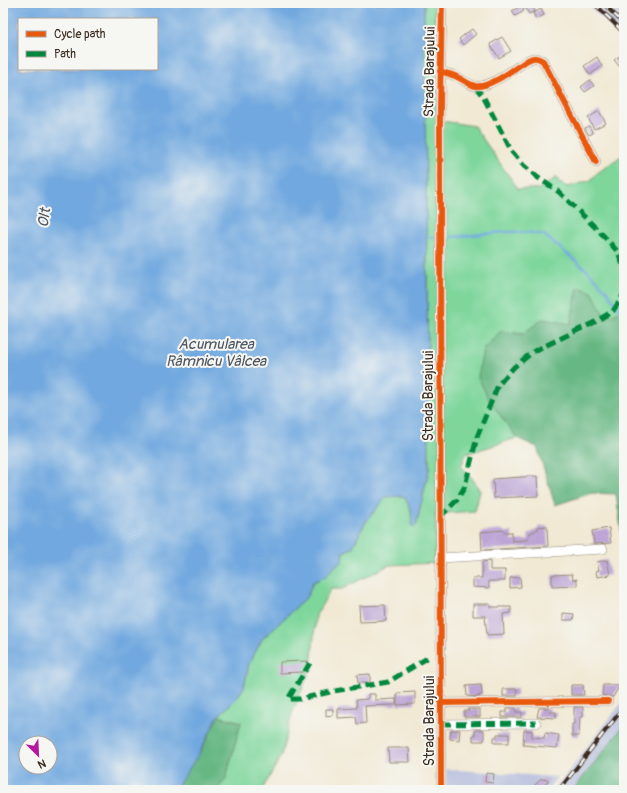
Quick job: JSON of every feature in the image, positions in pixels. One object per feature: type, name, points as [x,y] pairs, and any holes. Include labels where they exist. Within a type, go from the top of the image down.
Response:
[{"type":"street","name":"Strada Barajului","points":[[441,790],[440,71],[442,3]]},
{"type":"street","points":[[440,71],[455,75],[471,84],[478,86],[485,85],[497,79],[532,57],[539,58],[543,61],[596,162]]},
{"type":"street","points":[[440,558],[603,549]]},
{"type":"street","points":[[440,703],[608,701]]},
{"type":"street","points":[[441,724],[536,723]]},
{"type":"shaded area","points":[[586,3],[610,3],[624,17],[624,40]]},
{"type":"shaded area","points":[[624,700],[624,725],[573,790],[554,790]]},
{"type":"shaded area","points":[[446,769],[557,777],[547,790],[446,790]]},
{"type":"green space","points":[[424,3],[435,3],[437,121],[474,126],[518,189],[539,189],[557,177],[559,183],[568,187],[591,180],[596,174],[624,154],[624,306],[619,312],[606,319],[592,292],[571,324],[543,320],[522,334],[501,331],[489,400],[517,438],[466,454],[461,467],[472,478],[480,491],[475,511],[447,513],[436,512],[435,563],[389,565],[342,589],[331,589],[316,615],[311,667],[292,714],[281,756],[262,790],[216,790],[225,781],[241,722],[218,716],[235,700],[244,687],[249,664],[262,639],[307,597],[313,582],[325,577],[336,565],[343,552],[352,548],[365,523],[386,496],[404,496],[411,510],[412,526],[416,526],[429,469]]},
{"type":"green space","points":[[610,3],[624,3],[624,17]]},
{"type":"green space","points":[[578,287],[592,292],[606,319],[619,312],[624,306],[624,549],[616,494],[592,493],[555,505],[537,447],[517,438],[489,400],[478,377],[483,349],[501,331],[522,334],[543,319],[570,324]]},
{"type":"green space","points":[[218,716],[241,722],[225,781],[216,790],[175,790],[199,754]]},
{"type":"green space","points":[[624,725],[624,784],[619,790],[573,790]]},
{"type":"water","name":"Acumularea Râmnicu Vâlcea","points":[[3,3],[424,3],[429,469],[416,526],[412,526],[411,510],[404,496],[386,497],[365,523],[352,548],[343,552],[342,562],[336,565],[325,577],[313,582],[307,597],[262,639],[249,664],[244,687],[235,700],[218,716],[199,754],[175,790],[3,790]]},
{"type":"building","points":[[525,4],[523,12],[515,16],[512,11]]},
{"type":"building","points":[[532,6],[535,11],[529,14],[526,9]]},
{"type":"building","points":[[541,9],[544,15],[536,19],[533,13]]},
{"type":"building","points":[[472,29],[476,34],[463,45],[459,39]]},
{"type":"building","points":[[502,37],[511,51],[499,58],[490,44]]},
{"type":"building","points":[[620,56],[624,63],[619,66],[614,60]]},
{"type":"building","points":[[597,57],[602,66],[590,75],[584,66]]},
{"type":"building","points":[[590,80],[594,86],[585,92],[581,87]]},
{"type":"building","points":[[599,111],[606,123],[594,129],[588,118]]},
{"type":"building","points":[[589,126],[593,133],[589,135],[585,128]]},
{"type":"building","points":[[537,476],[538,496],[494,498],[493,479]]},
{"type":"building","points":[[547,526],[548,546],[482,550],[481,532],[504,530],[504,532],[512,532],[512,541],[528,540],[529,534],[538,529],[538,527]]},
{"type":"building","points":[[609,528],[611,543],[594,544],[592,531]]},
{"type":"building","points":[[607,560],[610,575],[597,577],[596,571],[599,570],[597,562]]},
{"type":"building","points":[[490,561],[490,570],[505,570],[505,581],[489,581],[489,588],[473,587],[473,578],[482,578],[482,562]]},
{"type":"building","points":[[572,574],[573,580],[577,579],[577,586],[552,587],[552,575]]},
{"type":"building","points":[[520,577],[521,587],[510,588],[510,578]]},
{"type":"building","points":[[473,604],[490,604],[490,607],[511,607],[511,613],[503,614],[504,634],[487,635],[485,616],[473,616]]},
{"type":"building","points":[[385,605],[386,621],[360,622],[359,606]]},
{"type":"building","points":[[563,613],[574,614],[573,620],[563,620]]},
{"type":"building","points":[[308,661],[303,672],[280,673],[280,662]]},
{"type":"building","points":[[370,674],[370,683],[358,683],[357,675]]},
{"type":"building","points":[[481,685],[482,695],[479,695],[479,697],[467,696],[466,686]]},
{"type":"building","points":[[571,685],[583,685],[584,695],[571,695]]},
{"type":"building","points":[[603,685],[620,685],[612,697],[602,695]]},
{"type":"building","points":[[503,689],[517,689],[517,696],[503,696]]},
{"type":"building","points":[[415,692],[415,704],[397,705],[397,693]]},
{"type":"building","points":[[368,694],[375,694],[375,700],[396,699],[396,705],[365,706],[366,723],[357,724],[356,717],[338,718],[338,709],[357,708],[356,700],[368,699]]},
{"type":"building","points":[[574,707],[583,707],[583,717],[580,717],[579,736],[572,736]]},
{"type":"building","points":[[507,708],[516,708],[516,712],[522,712],[522,717],[502,717],[502,712],[507,712]]},
{"type":"building","points":[[539,708],[550,708],[549,712],[556,712],[556,718],[537,717]]},
{"type":"building","points":[[326,709],[333,709],[333,715],[326,716]]},
{"type":"building","points":[[468,709],[480,709],[480,717],[464,717],[464,711],[469,711]]},
{"type":"building","points":[[451,730],[460,730],[459,740],[450,739]]},
{"type":"building","points":[[475,730],[484,730],[484,741],[473,741]]},
{"type":"building","points":[[524,730],[532,731],[532,737],[544,738],[545,733],[559,735],[557,748],[523,745]]},
{"type":"building","points":[[497,734],[509,734],[509,743],[494,743],[494,737],[497,737]]},
{"type":"building","points":[[388,748],[409,748],[410,762],[389,762]]},
{"type":"building","points":[[486,773],[494,774],[493,783],[485,782]]},
{"type":"building","points":[[541,779],[549,780],[540,790],[530,790]]},
{"type":"waterway","points":[[451,237],[510,232],[544,235],[587,270],[607,291],[624,316]]},
{"type":"waterway","points":[[428,237],[437,237]]},
{"type":"railway","points":[[594,3],[624,33]]},
{"type":"railway","points":[[603,3],[624,24]]},
{"type":"railway","points":[[559,790],[624,707]]},
{"type":"marked path","points":[[475,86],[484,98],[512,152],[524,166],[559,192],[601,233],[618,252],[624,268]]},
{"type":"marked path","points":[[440,517],[457,500],[465,486],[477,437],[498,385],[514,367],[534,351],[593,323],[613,311],[624,291]]},
{"type":"marked path","points":[[310,663],[288,699],[300,699],[334,691],[388,682],[429,657]]},
{"type":"marked path","points":[[441,724],[536,723]]},
{"type":"cycle path","points":[[441,790],[440,106],[442,3]]},
{"type":"cycle path","points":[[440,71],[453,75],[472,85],[481,86],[495,81],[530,59],[536,58],[543,61],[596,162]]},
{"type":"cycle path","points":[[441,703],[608,701]]},
{"type":"water label","name":"Olt","points":[[44,218]]}]
